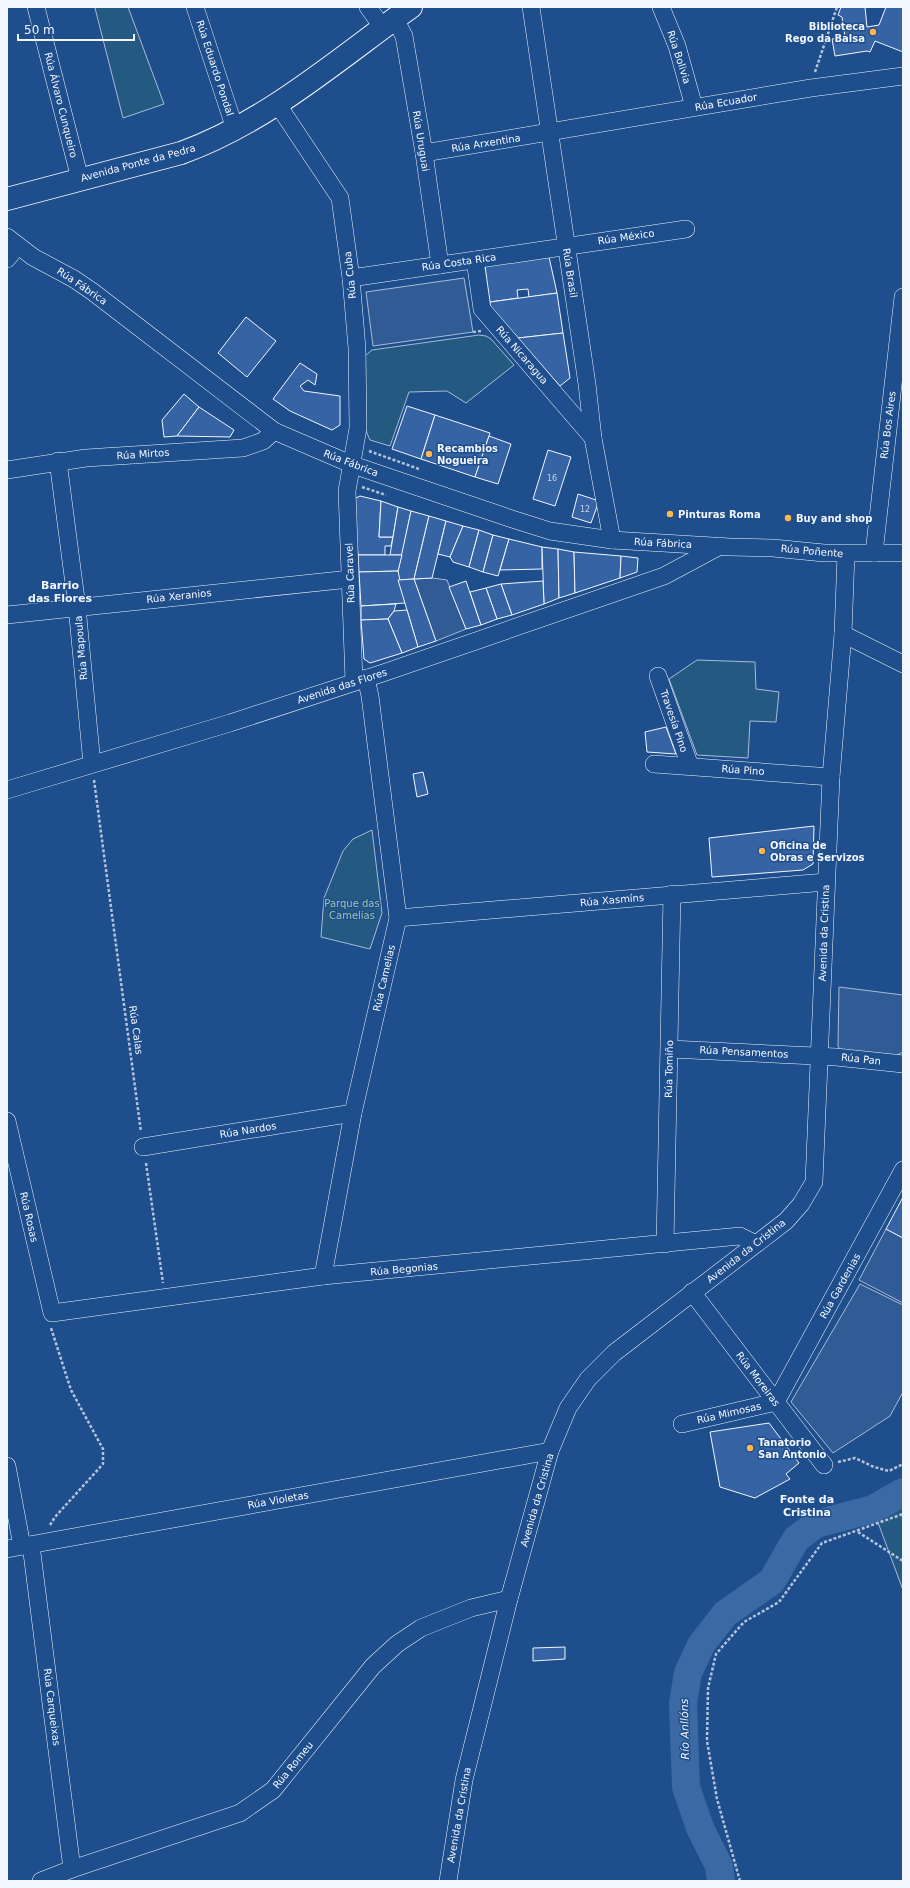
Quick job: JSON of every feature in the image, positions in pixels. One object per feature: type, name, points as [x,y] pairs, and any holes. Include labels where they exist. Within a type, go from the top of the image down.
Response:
[{"type":"main road","name":"Avenida Ponte da Pedra","points":[[10,201],[80,179],[181,153],[205,144],[278,105],[396,18]]},
{"type":"street","name":"Rúa Álvaro Cunqueiro","points":[[36,7],[80,179]]},
{"type":"street","name":"Rúa Eduardo Pondal","points":[[195,7],[235,129]]},
{"type":"street","name":"Rúa Uruguai","points":[[368,7],[396,18],[404,36],[424,153],[440,265]]},
{"type":"street","name":"Rúa Brasil","points":[[531,7],[593,438],[612,540]]},
{"type":"street","name":"Rúa Bolivia","points":[[660,7],[676,46],[694,107]]},
{"type":"street","name":"Rúa Ecuador","points":[[549,132],[811,88],[903,76]]},
{"type":"street","name":"Rúa Cuba","points":[[278,105],[340,198],[351,278],[357,348],[358,428],[353,465]]},
{"type":"street","name":"Rúa Arxentina","points":[[424,153],[549,132]]},
{"type":"street","name":"Rúa México","points":[[566,246],[686,229]]},
{"type":"street","name":"Rúa Fábrica","points":[[7,237],[33,257],[74,279],[94,292],[274,431],[325,454],[353,465],[550,531],[612,540],[720,546]]},
{"type":"street","name":"Rúa Costa Rica","points":[[351,278],[566,246]]},
{"type":"street","name":"Rúa Fábrica","points":[[9,254],[33,257]]},
{"type":"street","name":"Rúa Nicaragua","points":[[475,260],[482,309],[593,438]]},
{"type":"street","name":"Rúa Bos Aires","points":[[874,553],[903,297]]},
{"type":"street","name":"Rúa Mirtos","points":[[7,470],[58,461],[86,458],[243,448],[263,441],[274,431]]},
{"type":"street","name":"Rúa Mapoula","points":[[58,461],[77,607],[92,764]]},
{"type":"street","name":"Rúa Caravel","points":[[353,465],[347,491],[350,579],[360,680]]},
{"type":"street","points":[[669,542],[673,546],[677,557],[674,572]]},
{"type":"street","name":"Rúa Poñente","points":[[720,546],[773,548],[846,554],[903,553]]},
{"type":"street","name":"Avenida das Flores","points":[[7,790],[230,723],[360,680],[674,572],[720,546]]},
{"type":"street","name":"Avenida da Cristina","points":[[448,1881],[464,1780],[509,1599],[550,1451],[568,1408],[588,1379],[614,1353],[786,1221],[801,1204],[814,1182],[831,777],[843,634],[846,554]]},
{"type":"street","name":"Rúa Xeranios","points":[[7,616],[77,607],[350,579]]},
{"type":"street","points":[[843,634],[903,664]]},
{"type":"street","name":"Travesía Pino","points":[[658,676],[690,766]]},
{"type":"street","name":"Rúa Camelias","points":[[323,1276],[353,1113],[398,918],[370,696],[360,680]]},
{"type":"street","name":"Rúa Pino","points":[[654,764],[831,777]]},
{"type":"street","name":"Rúa Xasmíns","points":[[398,918],[826,882]]},
{"type":"street","name":"Rúa Tomiño","points":[[665,1244],[672,894]]},
{"type":"street","name":"Rúa Pensamentos","points":[[670,1049],[819,1056]]},
{"type":"street","name":"Rúa Pan","points":[[819,1056],[903,1064]]},
{"type":"street","name":"Rúa Nardos","points":[[144,1147],[353,1113]]},
{"type":"street","name":"Rúa Rosas","points":[[7,1121],[52,1313]]},
{"type":"street","name":"Rúa Gardenias","points":[[776,1402],[903,1170]]},
{"type":"street","name":"Rúa Begonias","points":[[52,1313],[323,1276],[740,1236],[756,1244]]},
{"type":"street","name":"Rúa Moreiras","points":[[692,1292],[824,1465]]},
{"type":"street","name":"Rúa Mimosas","points":[[682,1424],[776,1402]]},
{"type":"street","name":"Rúa Violetas","points":[[25,1546],[550,1451]]},
{"type":"street","name":"Rúa Carqueixas","points":[[7,1466],[25,1546],[72,1869]]},
{"type":"street","name":"Rúa Romeu","points":[[42,1881],[72,1869],[240,1813],[273,1790],[373,1666],[397,1644],[421,1628],[471,1608],[509,1599]]},
{"type":"path","points":[[811,88],[837,7]]},
{"type":"path","name":"Rúa Calas","points":[[92,764],[165,1298]]},
{"type":"path","points":[[25,1546],[55,1517],[103,1464],[103,1449],[71,1390],[61,1362],[51,1329],[52,1313]]},
{"type":"path","points":[[824,1465],[855,1458],[874,1467],[889,1471],[903,1464]]},
{"type":"path","points":[[740,1881],[717,1799],[707,1742],[708,1688],[716,1654],[744,1622],[779,1602],[822,1543],[857,1532],[903,1514]]},
{"type":"path","points":[[857,1532],[903,1561]]},
{"type":"green space","points":[[128,7],[164,104],[123,118],[95,8]]},
{"type":"green space","points":[[479,335],[486,336],[491,339],[514,365],[466,403],[447,391],[409,392],[390,446],[370,440],[366,431],[365,356],[372,350]]},
{"type":"green space","points":[[697,660],[755,662],[756,689],[779,692],[776,722],[750,721],[748,758],[697,755],[669,679]]},
{"type":"green space","name":"Parque das Camelias","points":[[372,830],[382,913],[370,949],[321,937],[324,898],[343,851],[353,839]]},
{"type":"green space","points":[[903,1493],[903,1590],[873,1509]]},
{"type":"shaded area","points":[[464,278],[473,332],[373,346],[366,292]]},
{"type":"shaded area","points":[[432,578],[447,580],[466,629],[436,641],[414,579]]},
{"type":"shaded area","points":[[839,987],[903,995],[903,1052],[895,1056],[840,1050],[838,1046]]},
{"type":"shaded area","points":[[886,1229],[903,1238],[903,1303],[859,1280]]},
{"type":"shaded area","points":[[860,1284],[903,1305],[903,1392],[890,1416],[833,1453],[791,1402]]},
{"type":"building","name":"Biblioteca Rego da Balsa","points":[[841,7],[865,7],[867,27],[879,25],[886,7],[903,7],[903,52],[875,41],[870,52],[867,51],[835,56],[832,39],[845,37],[842,17],[838,15]]},
{"type":"building","points":[[549,257],[557,293],[529,297],[528,289],[517,290],[518,298],[490,302],[485,266]]},
{"type":"building","points":[[557,293],[563,333],[518,338],[490,307],[490,302]]},
{"type":"building","points":[[246,317],[276,341],[247,377],[218,353]]},
{"type":"building","points":[[563,333],[570,378],[560,386],[518,338]]},
{"type":"building","points":[[300,363],[317,374],[315,385],[308,380],[300,386],[304,391],[340,396],[340,425],[332,430],[290,411],[273,399]]},
{"type":"building","points":[[184,394],[199,407],[177,436],[164,437],[162,420]]},
{"type":"building","points":[[407,406],[435,415],[421,459],[392,449]]},
{"type":"building","points":[[199,407],[234,430],[230,437],[177,436]]},
{"type":"building","points":[[435,415],[490,433],[475,477],[421,459]]},
{"type":"building","points":[[489,436],[511,444],[498,484],[475,477]]},
{"type":"building","points":[[548,450],[571,457],[555,506],[533,499]]},
{"type":"building","points":[[578,494],[599,501],[591,523],[572,517]]},
{"type":"building","points":[[360,496],[381,501],[379,537],[393,537],[391,546],[385,546],[385,555],[358,555],[352,500]]},
{"type":"building","points":[[381,501],[398,507],[393,537],[379,537]]},
{"type":"building","points":[[398,507],[411,511],[402,555],[390,555]]},
{"type":"building","points":[[411,511],[429,516],[414,579],[398,580],[398,571]]},
{"type":"building","points":[[429,516],[446,521],[432,578],[414,579]]},
{"type":"building","points":[[446,521],[463,526],[450,557],[438,554]]},
{"type":"building","points":[[463,526],[479,530],[469,567],[453,562],[450,557]]},
{"type":"building","points":[[479,530],[493,535],[483,572],[469,567]]},
{"type":"building","points":[[493,535],[509,539],[498,576],[483,572]]},
{"type":"building","points":[[509,539],[542,547],[542,569],[500,570]]},
{"type":"building","points":[[542,547],[558,549],[559,598],[544,604]]},
{"type":"building","points":[[558,549],[574,552],[575,593],[559,598]]},
{"type":"building","points":[[574,552],[621,556],[620,578],[575,593]]},
{"type":"building","points":[[358,555],[402,555],[398,571],[359,572]]},
{"type":"building","points":[[621,556],[638,558],[637,572],[620,578]]},
{"type":"building","points":[[398,571],[405,603],[361,606],[359,572]]},
{"type":"building","points":[[414,579],[436,641],[418,647],[398,580]]},
{"type":"building","points":[[466,581],[481,625],[466,629],[449,587]]},
{"type":"building","points":[[543,581],[544,604],[512,615],[501,584]]},
{"type":"building","points":[[501,584],[512,615],[497,619],[486,588]]},
{"type":"building","points":[[486,588],[497,619],[481,625],[470,592]]},
{"type":"building","points":[[396,604],[394,611],[388,619],[361,620],[361,606]]},
{"type":"building","points":[[407,610],[418,647],[402,653],[388,619],[394,611]]},
{"type":"building","points":[[388,619],[402,653],[370,663],[364,659],[361,620]]},
{"type":"building","points":[[666,727],[676,754],[647,752],[645,732]]},
{"type":"building","points":[[423,772],[428,794],[417,797],[413,774]]},
{"type":"building","name":"Oficina de Obras e Servizos","points":[[814,826],[813,864],[803,870],[712,877],[709,838]]},
{"type":"building","points":[[903,1197],[903,1238],[886,1229]]},
{"type":"building","name":"Tanatorio San Antonio","points":[[769,1423],[799,1463],[786,1474],[790,1479],[755,1498],[720,1487],[710,1432]]},
{"type":"building","points":[[565,1647],[565,1659],[533,1661],[533,1648]]},
{"type":"waterway","name":"Río Anllóns","points":[[721,1881],[719,1866],[700,1828],[686,1787],[683,1703],[688,1673],[701,1645],[725,1614],[772,1581],[796,1539],[816,1524],[873,1509],[903,1492]]},
{"type":"place","name":"Biblioteca Rego da Balsa","points":[[873,32]]},
{"type":"place","name":"Recambios Nogueira","points":[[429,454]]},
{"type":"place","name":"Pinturas Roma","points":[[670,514]]},
{"type":"place","name":"Buy and shop","points":[[788,518]]},
{"type":"place","name":"Oficina de Obras e Servizos","points":[[762,851]]},
{"type":"place","name":"Tanatorio San Antonio","points":[[750,1448]]},
{"type":"district","name":"Barrio das Flores","points":[[60,591]]},
{"type":"district","name":"Fonte da Cristina","points":[[807,1505]]}]
